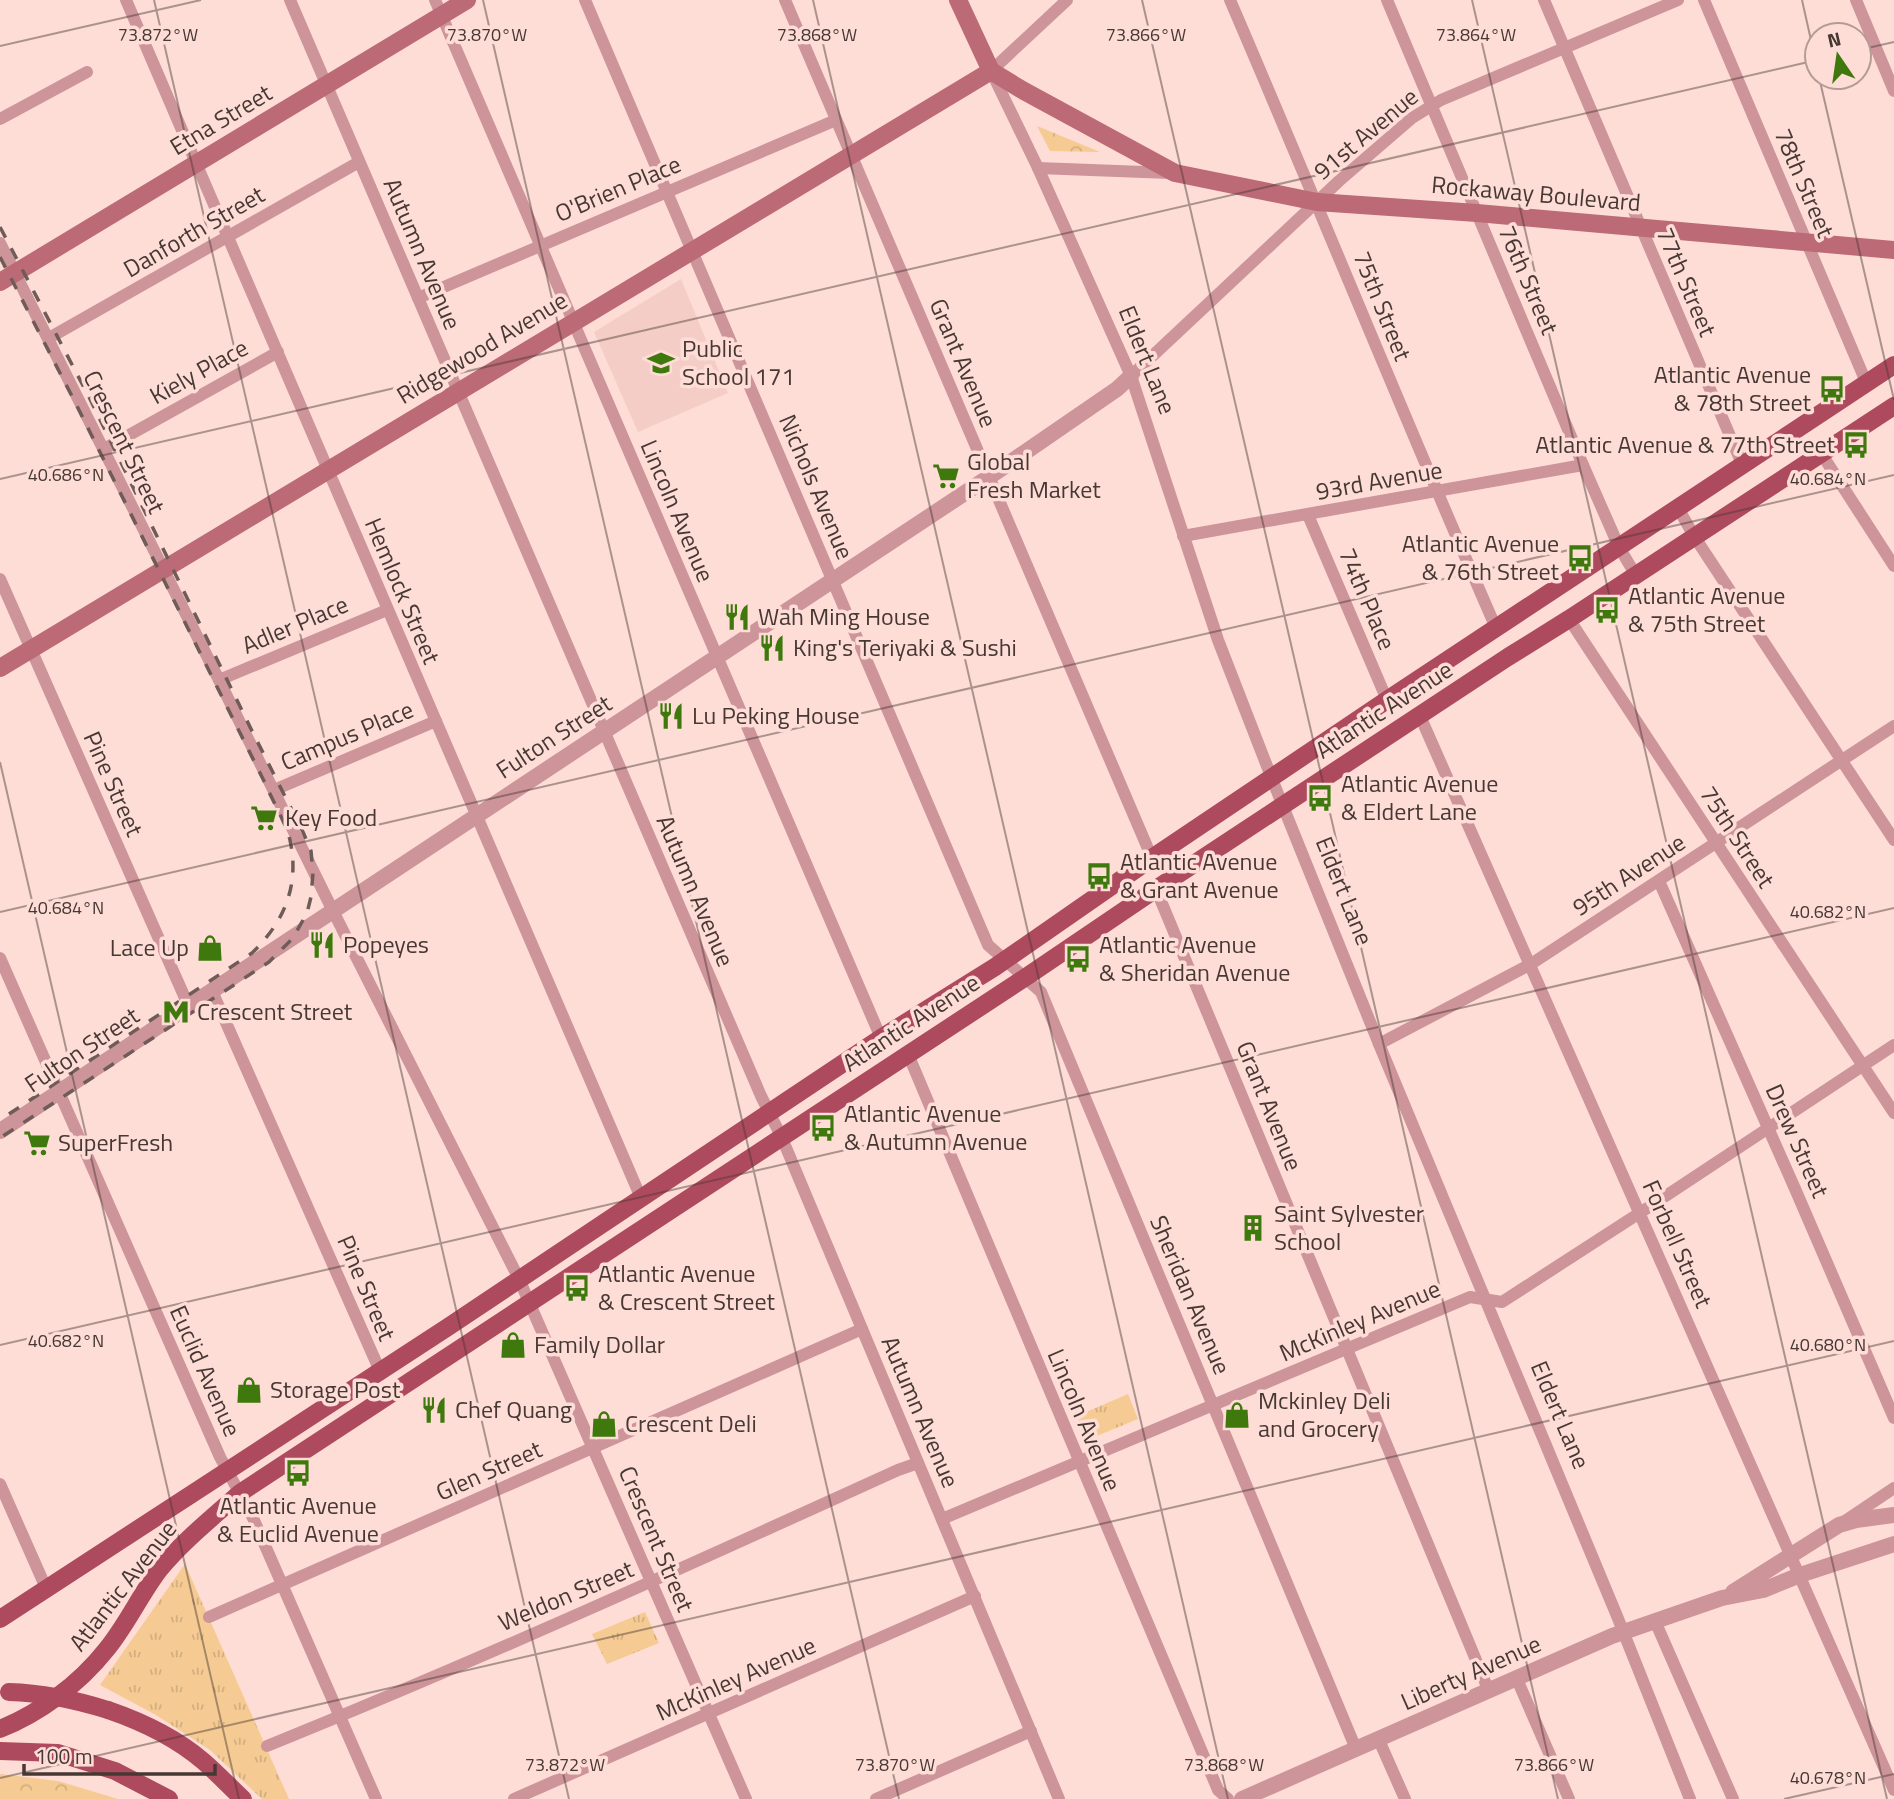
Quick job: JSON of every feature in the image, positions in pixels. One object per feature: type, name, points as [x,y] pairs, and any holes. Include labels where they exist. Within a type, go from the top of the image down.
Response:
[{"type":"main road","name":"Etna Street","points":[[8,277],[327,85],[438,8],[467,0]]},
{"type":"main road","name":"Eldert Lane","points":[[958,0],[991,71]]},
{"type":"main road","name":"Ridgewood Avenue","points":[[0,668],[991,71]]},
{"type":"main road","name":"Rockaway Boulevard","points":[[991,71],[1175,173],[1317,202],[1477,213],[1894,250]]},
{"type":"main road","name":"Atlantic Avenue","points":[[0,1619],[380,1371],[881,1038],[1006,960],[1387,700],[1894,365]]},
{"type":"main road","name":"Atlantic Avenue","points":[[0,1729],[40,1708],[82,1677],[107,1650],[158,1572],[183,1543],[240,1493],[1026,977],[1156,888],[1894,406]]},
{"type":"main road","points":[[5,1692],[79,1701],[135,1719],[180,1744],[203,1761],[243,1799]]},
{"type":"main road","points":[[0,1751],[58,1753],[116,1771],[169,1799]]},
{"type":"street","name":"Hemlock Street","points":[[126,0],[641,1198]]},
{"type":"street","name":"Autumn Avenue","points":[[290,0],[603,732],[782,1138],[1059,1799]]},
{"type":"street","name":"Nichols Avenue","points":[[585,0],[988,945],[1026,977]]},
{"type":"street","name":"Grant Avenue","points":[[785,0],[1152,858]]},
{"type":"street","points":[[991,71],[1068,0]]},
{"type":"street","name":"75th Street","points":[[1230,0],[1317,202],[1436,492],[1496,628]]},
{"type":"street","name":"76th Street","points":[[1387,0],[1583,465],[1619,547],[1635,574]]},
{"type":"street","name":"77th Street","points":[[1544,0],[1742,464]]},
{"type":"street","name":"91st Avenue","points":[[1131,376],[1317,202],[1412,118],[1431,105],[1678,0]]},
{"type":"street","name":"78th Street","points":[[1704,0],[1866,382]]},
{"type":"street","points":[[1856,0],[1894,91]]},
{"type":"street","name":"Lincoln Avenue","points":[[438,8],[881,1038]]},
{"type":"street","name":"Eldert Lane","points":[[991,71],[1038,168],[1131,376],[1218,640],[1272,779],[1690,1799]]},
{"type":"street","points":[[0,119],[87,72]]},
{"type":"street","name":"O'Brien Place","points":[[418,298],[836,120]]},
{"type":"street","name":"Danforth Street","points":[[48,338],[359,162]]},
{"type":"street","name":"Rockaway Boulevard","points":[[1038,168],[1175,173]]},
{"type":"street","name":"Crescent Street","points":[[0,243],[8,277],[48,338],[519,1279],[746,1799]]},
{"type":"street","name":"Kiely Place","points":[[104,449],[278,352]]},
{"type":"street","name":"Fulton Street","points":[[0,1131],[989,477],[1131,376]]},
{"type":"street","points":[[1821,453],[1894,566]]},
{"type":"street","name":"93rd Avenue","points":[[1183,536],[1583,465]]},
{"type":"street","points":[[1678,508],[1894,840]]},
{"type":"street","name":"74th Place","points":[[1308,515],[1387,700]]},
{"type":"street","name":"Pine Street","points":[[0,579],[188,1007]]},
{"type":"street","name":"Adler Place","points":[[219,680],[387,610]]},
{"type":"street","name":"75th Street","points":[[1569,619],[1894,1113]]},
{"type":"street","name":"Forbell Street","points":[[1420,716],[1894,1790]]},
{"type":"street","name":"Campus Place","points":[[274,790],[436,721]]},
{"type":"street","name":"95th Avenue","points":[[1379,1044],[1531,964],[1894,726]]},
{"type":"street","name":"Drew Street","points":[[1659,881],[1894,1418]]},
{"type":"street","name":"Grant Avenue","points":[[1156,888],[1488,1689]]},
{"type":"street","name":"Euclid Avenue","points":[[0,958],[227,1471],[253,1518],[376,1799]]},
{"type":"street","name":"Sheridan Avenue","points":[[1026,977],[1041,992],[1356,1749]]},
{"type":"street","name":"Pine Street","points":[[212,991],[380,1371]]},
{"type":"street","name":"McKinley Avenue","points":[[942,1519],[1471,1297],[1502,1302],[1894,1045]]},
{"type":"street","name":"Lincoln Avenue","points":[[908,1054],[1218,1790],[1228,1799]]},
{"type":"street","name":"Glen Street","points":[[209,1617],[862,1329]]},
{"type":"street","name":"Weldon Street","points":[[267,1746],[340,1717],[918,1463]]},
{"type":"street","points":[[0,1484],[46,1588]]},
{"type":"street","points":[[1839,1525],[1894,1488]]},
{"type":"street","points":[[1839,1525],[1894,1515]]},
{"type":"street","name":"Liberty Avenue","points":[[1722,1598],[1839,1525]]},
{"type":"street","name":"Liberty Avenue","points":[[1242,1799],[1623,1632],[1722,1598],[1763,1590],[1894,1544]]},
{"type":"street","name":"McKinley Avenue","points":[[513,1799],[975,1596]]},
{"type":"street","points":[[1655,1621],[1733,1799]]},
{"type":"street","points":[[1516,1677],[1569,1799]]},
{"type":"street","points":[[876,1799],[1031,1731]]},
{"type":"street","points":[[1378,1738],[1405,1799]]},
{"type":"shaded area","name":"Public School 171","points":[[681,279],[728,393],[638,432],[594,332]]},
{"type":"green space","points":[[1037,126],[1100,152],[1050,151]]},
{"type":"green space","points":[[1128,1394],[1138,1419],[1087,1440],[1077,1416]]},
{"type":"green space","points":[[185,1564],[289,1799],[262,1799],[210,1750],[156,1715],[100,1685]]},
{"type":"green space","points":[[645,1612],[659,1643],[607,1664],[592,1634]]},
{"type":"green space","points":[[0,1774],[58,1781],[118,1799],[0,1799]]},
{"type":"railway","points":[[0,227],[89,397],[303,832],[311,851],[313,873],[307,913],[293,938],[269,962],[0,1138]]},
{"type":"railway","points":[[0,257],[264,781],[282,818],[293,857],[293,873],[287,902],[273,929],[252,953],[0,1120]]},
{"type":"place","name":"Public School 171","points":[[661,363]]},
{"type":"place","name":"Atlantic Avenue & 78th Street","points":[[1832,389]]},
{"type":"place","name":"Atlantic Avenue & 77th Street","points":[[1856,445]]},
{"type":"place","name":"Global Fresh Market","points":[[946,476]]},
{"type":"place","name":"Atlantic Avenue & 76th Street","points":[[1580,558]]},
{"type":"place","name":"Atlantic Avenue & 75th Street","points":[[1607,610]]},
{"type":"place","name":"Wah Ming House","points":[[737,617]]},
{"type":"place","name":"King's Teriyaki & Sushi","points":[[772,648]]},
{"type":"place","name":"Lu Peking House","points":[[671,716]]},
{"type":"place","name":"Atlantic Avenue & Eldert Lane","points":[[1320,798]]},
{"type":"place","name":"Key Food","points":[[264,818]]},
{"type":"place","name":"Atlantic Avenue & Grant Avenue","points":[[1099,876]]},
{"type":"place","name":"Popeyes","points":[[322,945]]},
{"type":"place","name":"Lace Up","points":[[210,948]]},
{"type":"place","name":"Atlantic Avenue & Sheridan Avenue","points":[[1078,959]]},
{"type":"place","name":"Crescent Street","points":[[176,1012]]},
{"type":"place","name":"Atlantic Avenue & Autumn Avenue","points":[[823,1128]]},
{"type":"place","name":"SuperFresh","points":[[37,1143]]},
{"type":"place","name":"Saint Sylvester School","points":[[1253,1228]]},
{"type":"place","name":"Atlantic Avenue & Crescent Street","points":[[577,1288]]},
{"type":"place","name":"Family Dollar","points":[[513,1345]]},
{"type":"place","name":"Storage Post","points":[[249,1390]]},
{"type":"place","name":"Chef Quang","points":[[434,1410]]},
{"type":"place","name":"Mckinley Deli and Grocery","points":[[1237,1415]]},
{"type":"place","name":"Crescent Deli","points":[[604,1424]]},
{"type":"place","name":"Atlantic Avenue & Euclid Avenue","points":[[298,1473]]}]
